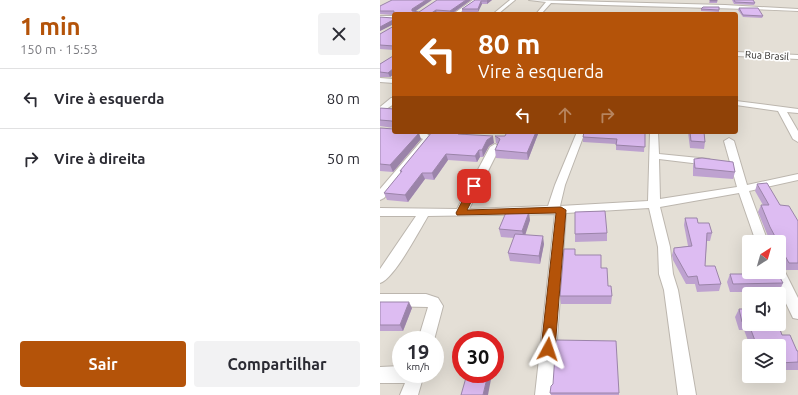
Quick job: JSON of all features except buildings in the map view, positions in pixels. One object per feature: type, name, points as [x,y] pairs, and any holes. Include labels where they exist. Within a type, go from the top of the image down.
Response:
[{"type":"street","points":[[458,12],[476,0]]},
{"type":"street","points":[[497,12],[512,0]]},
{"type":"street","points":[[531,0],[798,10]]},
{"type":"street","points":[[540,12],[551,0]]},
{"type":"street","points":[[732,0],[736,7]]},
{"type":"street","points":[[380,18],[392,18]]},
{"type":"street","name":"Rua Brasil","points":[[738,54],[798,57]]},
{"type":"street","points":[[380,80],[392,81]]},
{"type":"street","points":[[380,111],[392,102]]},
{"type":"street","points":[[738,103],[798,111]]},
{"type":"street","points":[[781,109],[798,139]]},
{"type":"street","points":[[380,196],[428,138],[421,134]]},
{"type":"street","points":[[544,395],[560,185],[580,134]]},
{"type":"street","points":[[654,134],[654,204],[664,247],[666,274],[671,290],[672,312],[687,395]]},
{"type":"street","points":[[728,141],[728,164],[743,189],[759,235]]},
{"type":"street","points":[[461,213],[495,147]]},
{"type":"street","points":[[654,156],[728,164]]},
{"type":"street","points":[[380,212],[461,213],[557,210],[654,204],[743,189],[798,177]]},
{"type":"street","points":[[380,278],[392,264],[425,212]]},
{"type":"street","points":[[781,279],[798,313]]},
{"type":"street","points":[[380,300],[426,300],[433,302],[436,306],[429,331]]},
{"type":"street","points":[[380,375],[392,375]]},
{"type":"street","points":[[409,395],[413,383]]},
{"type":"route","points":[[474,186],[461,213],[561,210],[548,349]]}]
